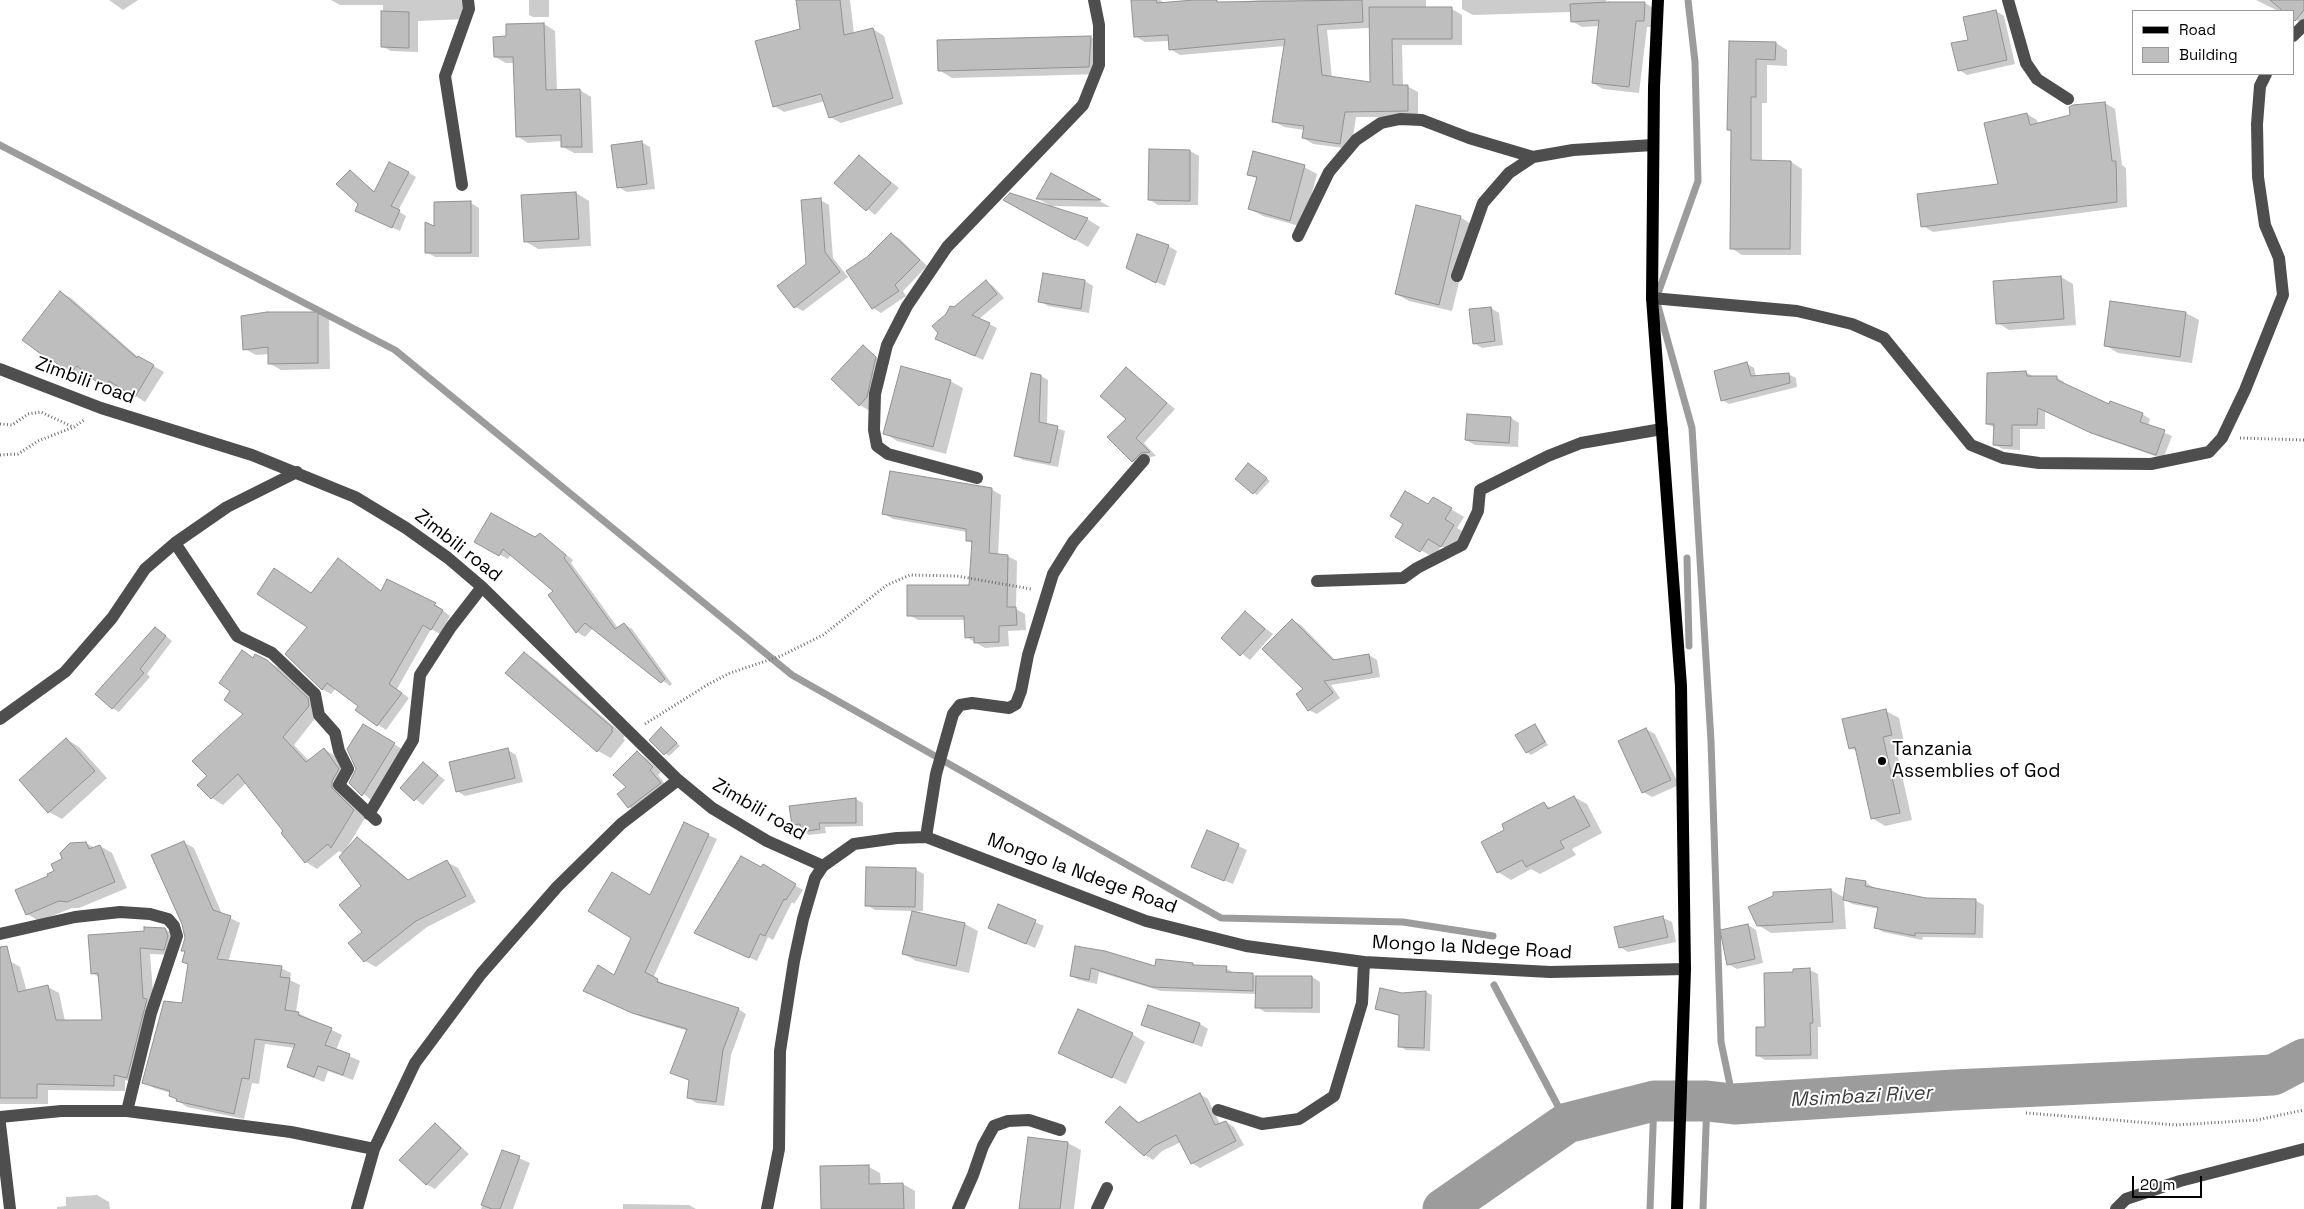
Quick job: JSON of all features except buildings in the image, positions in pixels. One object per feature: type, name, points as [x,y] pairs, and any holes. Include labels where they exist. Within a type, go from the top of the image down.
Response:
[{"type":"main road","points":[[1658,0],[1653,145],[1652,298],[1681,686],[1685,969],[1677,1204]]},
{"type":"street","points":[[462,185],[445,76],[469,9],[468,0]]},
{"type":"street","points":[[977,478],[888,454],[877,446],[874,430],[875,394],[887,345],[907,306],[947,247],[1083,104],[1099,65],[1099,25],[1094,0]]},
{"type":"street","points":[[2008,0],[2026,63],[2038,79],[2068,99]]},
{"type":"street","points":[[2294,35],[2304,25]]},
{"type":"street","points":[[1652,298],[1797,311],[1852,324],[1884,338],[1971,445],[2003,458],[2039,463],[2151,464],[2209,452],[2222,438],[2258,360],[2283,295],[2279,258],[2265,225],[2258,177],[2257,124],[2260,86],[2266,75]]},
{"type":"street","points":[[1298,236],[1329,172],[1356,140],[1381,123],[1400,119],[1422,120],[1469,138],[1533,157]]},
{"type":"street","points":[[1457,276],[1483,203],[1509,173],[1533,157],[1574,150],[1653,145]]},
{"type":"street","name":"Zimbili road","points":[[0,369],[101,408],[252,455],[356,497],[406,528],[448,558],[482,586],[678,780],[720,813],[767,841],[823,866]]},
{"type":"street","points":[[1317,581],[1402,578],[1417,568],[1462,545],[1478,511],[1480,490],[1548,456],[1581,443],[1662,429]]},
{"type":"street","points":[[926,837],[936,774],[953,714],[960,705],[972,703],[1009,708],[1016,704],[1046,592],[1053,574],[1073,542],[1144,460]]},
{"type":"street","points":[[0,719],[65,672],[112,618],[145,569],[175,543],[227,507],[297,472]]},
{"type":"street","points":[[175,543],[237,636],[272,653],[315,694],[319,715],[335,733],[339,751],[348,770],[339,785],[372,817],[413,740],[420,675],[451,627],[482,586]]},
{"type":"street","points":[[357,1209],[374,1150],[415,1063],[481,974],[556,887],[620,824],[678,780]]},
{"type":"street","name":"Mongo la Ndege Road","points":[[767,1209],[778,1149],[780,1051],[794,961],[813,886],[823,866],[854,844],[897,838],[926,837],[1146,921],[1246,946],[1364,962],[1550,972],[1685,969]]},
{"type":"street","points":[[0,934],[74,916],[120,912],[150,914],[168,919],[174,926],[177,936],[151,1013],[127,1111]]},
{"type":"street","points":[[1218,1110],[1262,1124],[1299,1119],[1334,1096],[1362,1003],[1364,962]]},
{"type":"street","points":[[0,1117],[61,1112],[127,1111],[291,1132],[374,1150]]},
{"type":"street","points":[[958,1209],[971,1182],[983,1146],[994,1126],[1008,1121],[1029,1120],[1060,1130]]},
{"type":"street","points":[[0,1124],[10,1209]]},
{"type":"street","points":[[2116,1209],[2126,1199],[2180,1181],[2304,1149]]},
{"type":"street","points":[[1096,1209],[1107,1188]]},
{"type":"path","points":[[0,455],[18,454],[38,441],[74,428],[101,408]]},
{"type":"path","points":[[0,424],[12,425],[28,414],[41,412],[74,428]]},
{"type":"path","points":[[2222,438],[2304,440]]},
{"type":"path","points":[[632,733],[707,684],[730,673],[781,656],[823,635],[887,586],[910,575],[958,576],[1046,592]]},
{"type":"path","points":[[2026,1113],[2176,1125],[2257,1120],[2304,1110]]},
{"type":"waterway","points":[[1688,0],[1695,62],[1698,181],[1656,299],[1692,428],[1711,741],[1721,1042],[1734,1104]]},
{"type":"waterway","points":[[0,145],[395,350],[792,675],[1221,918],[1403,922],[1493,936]]},
{"type":"waterway","points":[[1687,558],[1689,646]]},
{"type":"waterway","points":[[1494,985],[1567,1123]]},
{"type":"waterway","name":"Msimbazi River","points":[[1443,1209],[1567,1123],[1654,1101],[1707,1101],[1734,1104],[1954,1090],[2273,1075],[2304,1059]]},
{"type":"waterway","points":[[1650,1209],[1654,1101]]},
{"type":"waterway","points":[[1703,1209],[1707,1101]]},
{"type":"place","name":"Tanzania Assemblies of God","points":[[1882,761]]}]
